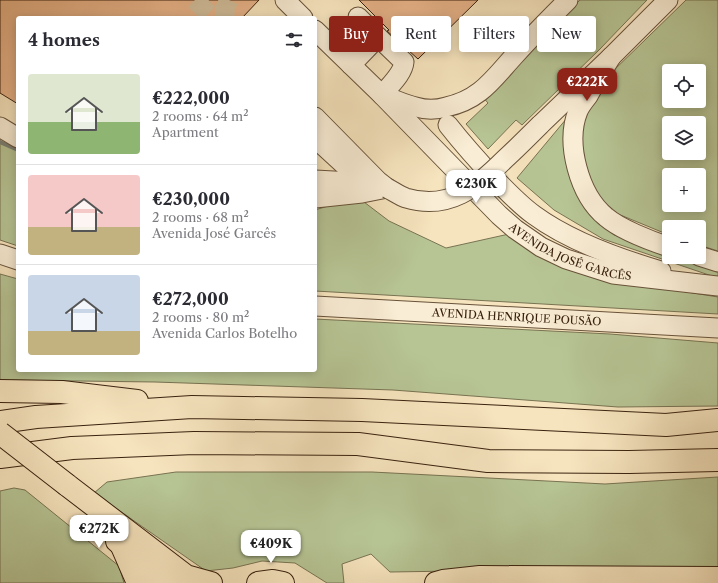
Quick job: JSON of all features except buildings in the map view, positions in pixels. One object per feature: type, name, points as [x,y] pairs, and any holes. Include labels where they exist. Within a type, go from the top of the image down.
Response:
[{"type":"main road","points":[[0,391],[62,392],[192,407]]},
{"type":"main road","points":[[0,422],[36,417],[192,407],[362,410],[666,425],[718,420]]},
{"type":"main road","points":[[0,433],[121,544],[166,583]]},
{"type":"main road","points":[[0,457],[72,448],[194,443],[358,444],[488,461],[629,462],[718,460]]},
{"type":"main road","points":[[0,471],[72,448]]},
{"type":"main road","points":[[0,451],[59,487],[186,576],[211,583]]},
{"type":"main road","points":[[121,544],[138,583]]},
{"type":"main road","points":[[436,583],[480,577],[718,578]]},
{"type":"main road","points":[[258,583],[273,581],[283,583]]},
{"type":"street","points":[[285,0],[301,16]]},
{"type":"street","name":"AVENIDA JOSÉ GARCÊS","points":[[382,95],[416,107],[428,109],[445,108],[468,101],[476,96],[486,86],[527,41],[568,0]]},
{"type":"street","points":[[317,140],[352,172],[379,187],[405,198],[420,201],[437,201],[454,197],[468,191],[482,182],[668,0]]},
{"type":"street","name":"AVENIDA JOSÉ GARCÊS","points":[[317,32],[382,95],[499,215],[515,229],[541,247],[566,259],[614,274],[713,285]]},
{"type":"street","points":[[382,95],[402,70],[404,64],[404,62],[383,42]]},
{"type":"street","points":[[351,65],[364,52]]},
{"type":"street","points":[[611,57],[578,112],[573,137],[574,159],[581,182],[591,200],[605,217],[629,230],[662,243]]},
{"type":"street","points":[[317,118],[379,187]]},
{"type":"street","points":[[496,180],[470,139],[448,125],[473,157],[509,194],[533,215],[561,232],[644,266],[713,285]]},
{"type":"street","points":[[0,127],[16,137]]},
{"type":"street","points":[[317,180],[352,182],[379,187]]},
{"type":"street","points":[[317,198],[362,193],[379,187]]},
{"type":"street","points":[[0,254],[16,259]]},
{"type":"street","points":[[706,258],[718,262]]},
{"type":"street","name":"AVENIDA HENRIQUE POUSÃO","points":[[317,306],[718,328]]},
{"type":"green space","points":[[580,0],[647,0],[600,49],[522,125],[516,120],[488,149],[466,124],[488,103],[481,95],[526,52],[529,52],[529,49],[537,41],[537,52],[596,52],[596,16],[563,16]]},
{"type":"green space","points":[[686,0],[718,0],[718,251],[706,247],[706,220],[662,220],[662,232],[618,214],[603,203],[583,167],[582,134],[584,118],[610,74]]},
{"type":"green space","points":[[567,118],[568,160],[583,205],[594,219],[614,235],[662,251],[662,259],[603,239],[554,210],[517,178]]},
{"type":"green space","points":[[0,134],[16,143],[16,245],[0,240]]},
{"type":"green space","points":[[364,202],[389,221],[446,248],[509,234],[625,282],[718,297],[718,314],[317,291],[317,209],[328,206]]},
{"type":"green space","points":[[677,264],[703,264],[718,269],[718,277]]},
{"type":"green space","points":[[0,274],[16,278],[16,372],[317,372],[317,319],[610,334],[718,343],[718,406],[618,407],[393,390],[155,382],[0,380]]},
{"type":"green space","points":[[176,472],[372,472],[605,484],[718,477],[718,567],[390,572],[371,554],[342,564],[344,583],[327,583],[295,563],[262,561],[233,568],[206,571],[94,493],[107,482]]},
{"type":"green space","points":[[14,488],[25,490],[119,566],[124,583],[0,583],[0,491]]},
{"type":"waterway","points":[[0,142],[16,149]]},
{"type":"tunnel","points":[[195,0],[211,16]]},
{"type":"tunnel","points":[[225,16],[225,8],[229,0]]}]
